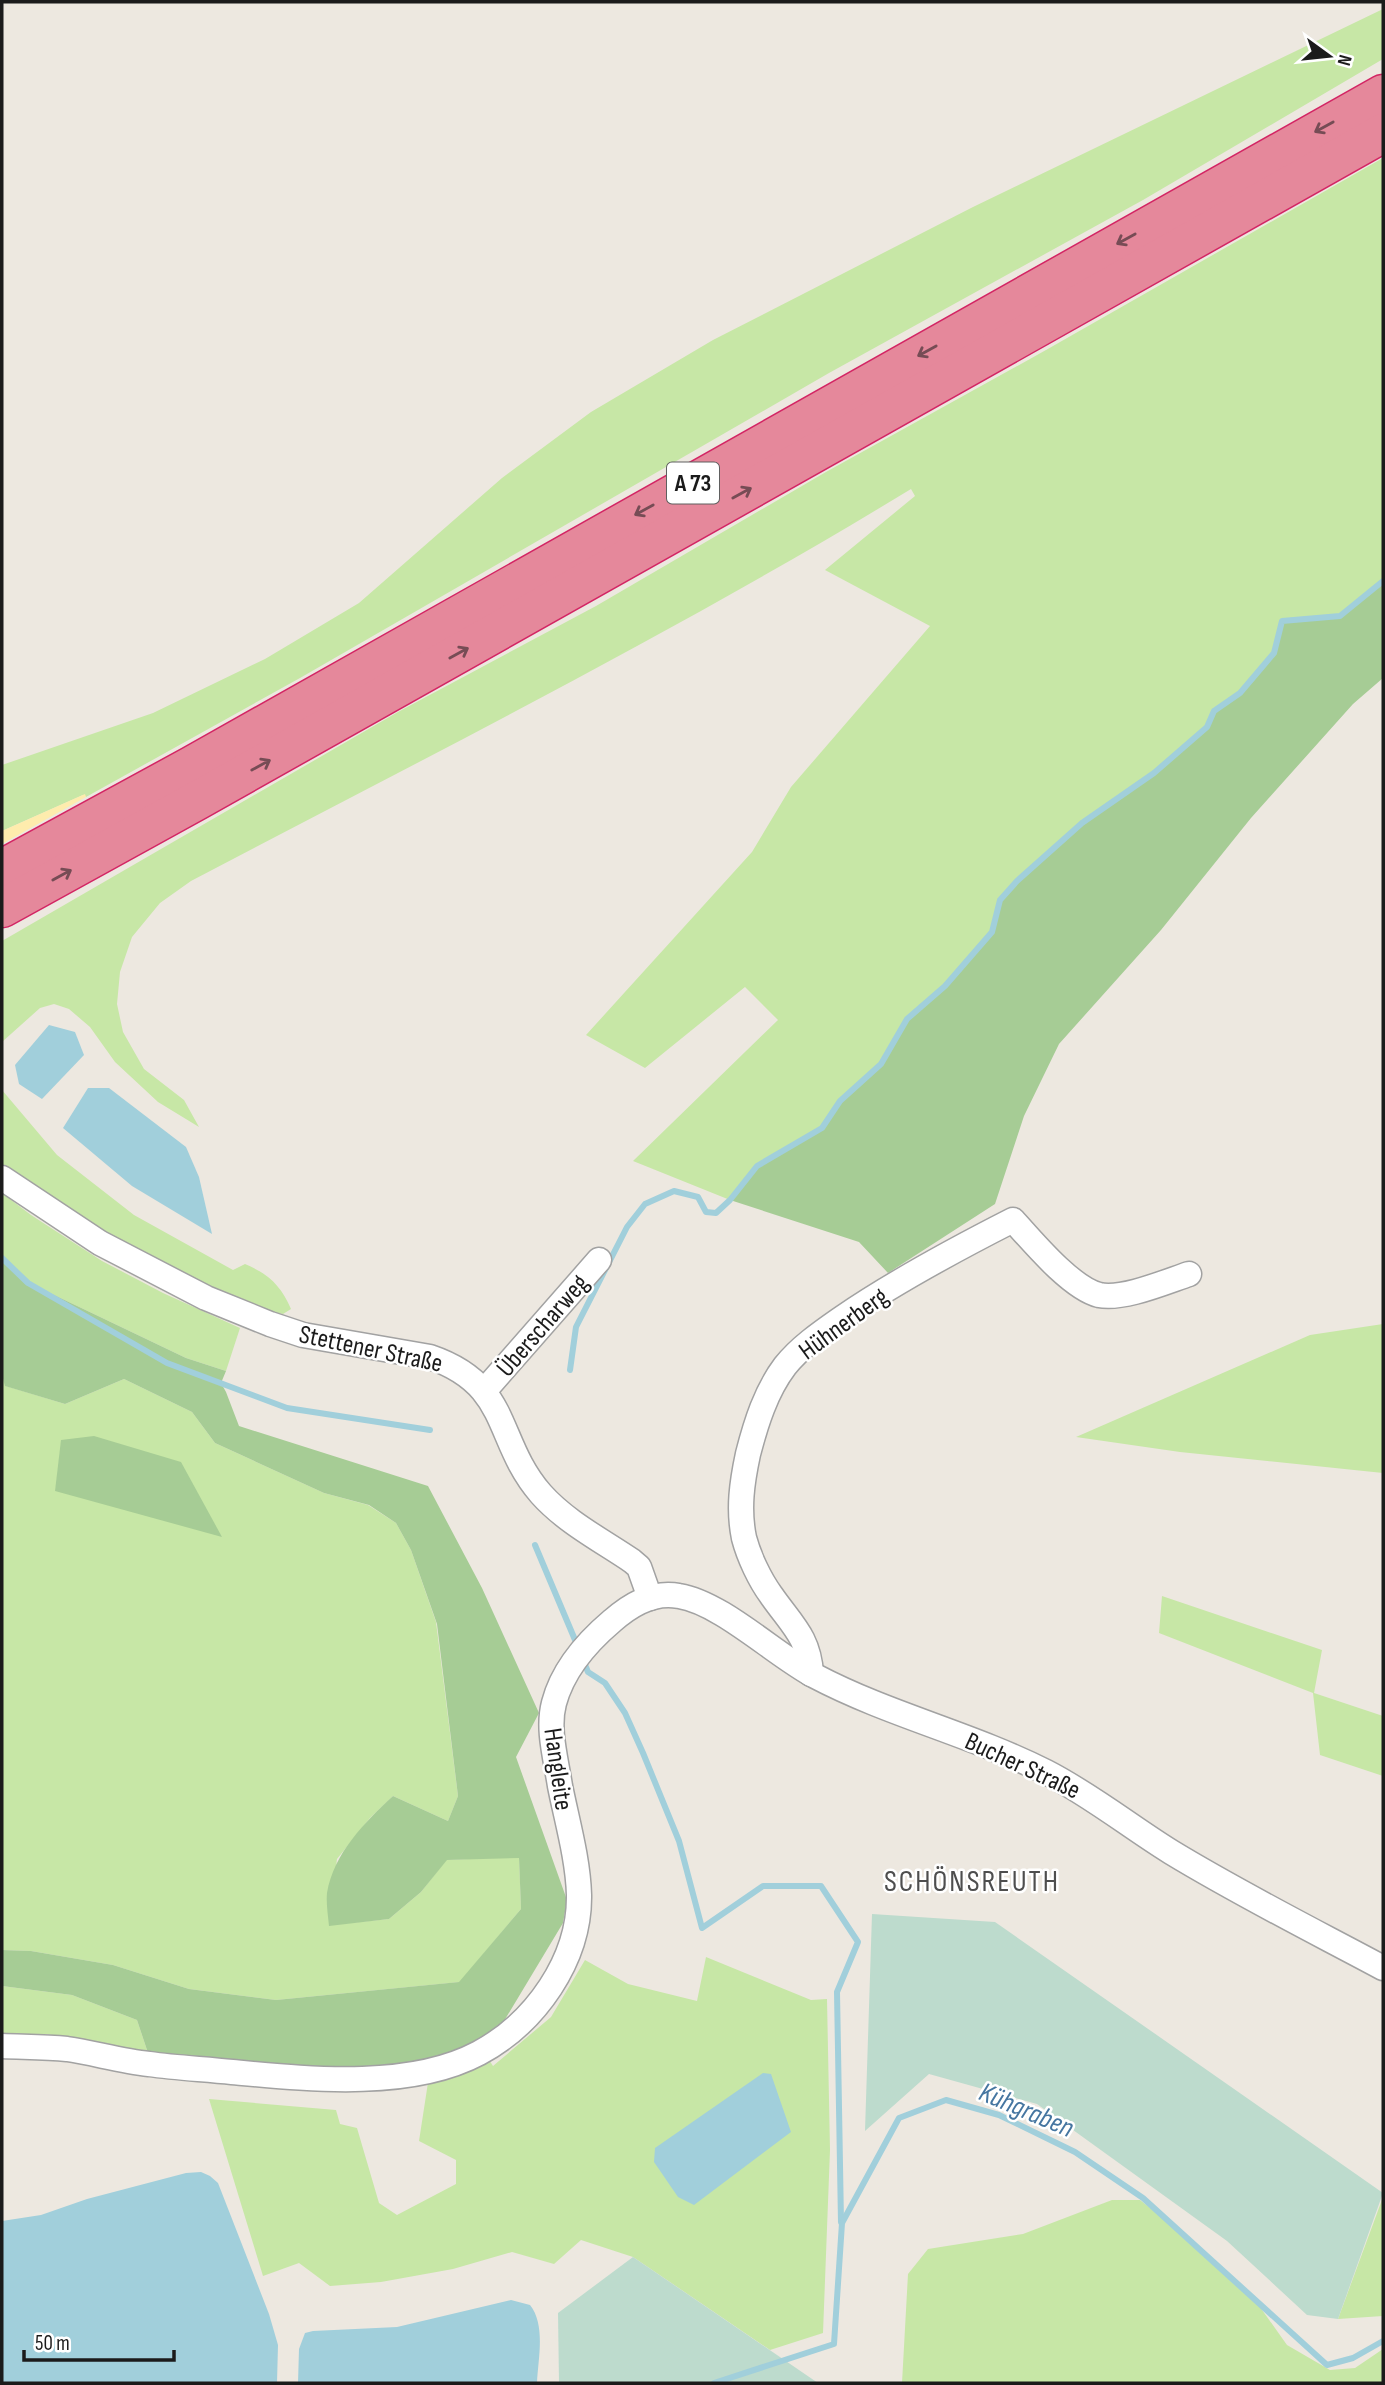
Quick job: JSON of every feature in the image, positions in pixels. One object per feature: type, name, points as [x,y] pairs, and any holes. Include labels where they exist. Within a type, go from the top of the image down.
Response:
[{"type":"highway","name":"A 73","points":[[2,869],[191,766],[1383,94]]},
{"type":"highway","name":"A 73","points":[[2,908],[1383,133]]},
{"type":"street","name":"Stettener Straße","points":[[2,1178],[100,1242],[206,1298],[303,1335],[430,1357],[449,1363],[467,1374],[485,1390],[497,1409],[516,1452],[540,1492],[566,1517],[632,1560],[639,1567],[650,1598]]},
{"type":"street","name":"Hühnerberg","points":[[810,1674],[807,1646],[769,1593],[750,1556],[741,1508],[743,1480],[759,1417],[770,1391],[786,1366],[806,1345],[878,1294],[1013,1220],[1045,1255],[1077,1284],[1099,1295],[1131,1293],[1189,1274]]},
{"type":"street","name":"Überscharweg","points":[[485,1390],[599,1260]]},
{"type":"street","name":"Bucher Straße","points":[[650,1598],[680,1596],[707,1606],[810,1674],[875,1704],[975,1741],[1043,1771],[1097,1801],[1200,1870],[1383,1968]]},
{"type":"street","name":"Hangleite","points":[[2,2046],[65,2049],[147,2064],[299,2078],[363,2078],[414,2073],[452,2064],[476,2054],[516,2028],[548,1992],[573,1939],[578,1922],[578,1885],[552,1739],[552,1713],[559,1689],[579,1654],[624,1611],[650,1598]]},
{"type":"green space","points":[[1383,9],[1383,59],[1143,200],[829,373],[300,678],[86,797],[83,795],[2,831],[2,765],[153,713],[265,659],[359,603],[502,478],[591,412],[713,340],[973,207]]},
{"type":"green space","points":[[1383,158],[1383,581],[1340,616],[1283,621],[1274,653],[1240,693],[1214,711],[1207,727],[1154,773],[1082,823],[1000,900],[992,932],[945,986],[907,1019],[881,1064],[840,1101],[822,1128],[757,1166],[730,1200],[633,1161],[778,1020],[745,987],[645,1068],[586,1035],[752,852],[791,787],[930,626],[825,570],[915,496],[911,489],[645,642],[191,881],[160,903],[132,937],[120,972],[117,1004],[123,1032],[144,1069],[184,1100],[199,1127],[158,1102],[115,1062],[90,1027],[69,1009],[54,1004],[40,1008],[2,1042],[2,941],[398,712],[596,606],[826,472]]},
{"type":"green space","points":[[1383,581],[1383,678],[1353,704],[1251,818],[1161,930],[1059,1044],[1024,1116],[995,1204],[888,1273],[859,1242],[730,1200],[757,1166],[822,1128],[840,1101],[881,1064],[907,1019],[945,986],[992,932],[1000,900],[1017,881],[1082,823],[1154,773],[1207,727],[1214,711],[1240,693],[1274,653],[1282,621],[1340,616]]},
{"type":"green space","points":[[2,1090],[57,1155],[134,1215],[233,1270],[245,1264],[261,1272],[278,1287],[291,1309],[283,1314],[257,1309],[133,1250],[2,1167]]},
{"type":"green space","points":[[2,1193],[102,1261],[163,1293],[240,1328],[226,1371],[186,1358],[27,1282],[2,1254]]},
{"type":"green space","points":[[2,1254],[27,1282],[186,1358],[226,1371],[221,1383],[239,1426],[428,1486],[482,1588],[539,1713],[516,1757],[567,1900],[563,1923],[498,2031],[453,2054],[415,2062],[301,2073],[148,2053],[137,2020],[72,1995],[2,1986],[2,1950],[31,1951],[113,1965],[189,1989],[276,2000],[459,1982],[521,1909],[519,1858],[447,1860],[421,1892],[389,1919],[329,1926],[327,1893],[336,1865],[371,1817],[393,1796],[448,1821],[458,1796],[437,1624],[411,1550],[396,1523],[369,1505],[324,1493],[215,1443],[192,1412],[124,1379],[65,1404],[5,1386],[2,1375]]},
{"type":"green space","points":[[1383,1324],[1383,1473],[1180,1452],[1076,1437],[1310,1335]]},
{"type":"green space","points":[[2,1375],[6,1386],[65,1404],[124,1379],[192,1412],[215,1443],[324,1493],[368,1505],[396,1523],[411,1550],[436,1622],[458,1796],[448,1821],[393,1796],[370,1818],[337,1859],[329,1925],[389,1919],[421,1892],[446,1860],[519,1857],[521,1909],[460,1982],[276,2000],[189,1989],[113,1965],[31,1951],[2,1950]]},
{"type":"green space","points":[[94,1436],[181,1462],[222,1537],[55,1491],[61,1440]]},
{"type":"green space","points":[[1162,1596],[1322,1650],[1314,1693],[1383,1716],[1383,1776],[1320,1755],[1313,1693],[1159,1633]]},
{"type":"green space","points":[[872,1914],[995,1922],[1383,2193],[1338,2319],[1307,2315],[1227,2241],[1037,2104],[929,2074],[865,2131]]},
{"type":"green space","points":[[706,1957],[811,2000],[827,1999],[830,2150],[823,2333],[770,2350],[633,2257],[581,2240],[554,2264],[512,2252],[453,2269],[381,2282],[330,2286],[299,2263],[263,2276],[209,2099],[336,2110],[340,2124],[357,2128],[379,2203],[397,2215],[456,2184],[456,2160],[419,2141],[429,2076],[486,2055],[493,2066],[551,2017],[585,1960],[628,1984],[697,2001]]},
{"type":"green space","points":[[2,1986],[72,1995],[137,2020],[148,2053],[46,2034],[2,2034]]},
{"type":"green space","points":[[1383,2197],[1383,2316],[1338,2319]]},
{"type":"green space","points":[[1112,2200],[1140,2200],[1173,2226],[1260,2307],[1287,2345],[1330,2370],[1355,2368],[1383,2349],[1383,2383],[902,2383],[908,2274],[928,2249],[1023,2234]]},
{"type":"green space","points":[[633,2257],[818,2383],[559,2383],[558,2313]]},
{"type":"sand","points":[[85,794],[86,797],[2,844],[2,831]]},
{"type":"water","points":[[49,1025],[75,1032],[84,1055],[42,1099],[19,1084],[15,1065]]},
{"type":"water","points":[[88,1088],[109,1088],[186,1147],[199,1177],[212,1234],[132,1186],[63,1128]]},
{"type":"water","points":[[763,2073],[771,2074],[791,2132],[694,2205],[678,2197],[654,2162],[655,2148]]},
{"type":"water","points":[[201,2172],[218,2183],[269,2314],[278,2345],[277,2383],[2,2383],[2,2221],[41,2215],[87,2199],[186,2173]]},
{"type":"water","points":[[511,2300],[530,2305],[538,2322],[540,2342],[537,2383],[298,2383],[299,2349],[305,2333],[397,2327]]},
{"type":"waterway","points":[[570,1370],[576,1327],[627,1227],[645,1204],[674,1191],[698,1197],[706,1212],[716,1213],[757,1166],[822,1128],[840,1101],[881,1064],[907,1019],[945,986],[992,932],[1000,900],[1017,881],[1082,823],[1154,773],[1207,727],[1214,711],[1240,693],[1274,653],[1282,621],[1340,616],[1383,581]]},
{"type":"waterway","points":[[2,1258],[28,1283],[167,1363],[287,1408],[430,1430]]},
{"type":"waterway","points":[[535,1545],[578,1647]]},
{"type":"waterway","points":[[583,1660],[588,1672],[605,1683],[625,1713],[643,1753],[679,1841],[702,1928],[763,1886],[821,1886],[858,1942],[837,1992],[841,2222]]},
{"type":"waterway","name":"Kühgraben","points":[[714,2383],[834,2344],[842,2223],[899,2118],[946,2100],[999,2115],[1075,2152],[1143,2198],[1327,2365],[1353,2358],[1383,2341]]},
{"type":"district","name":"SCHÖNSREUTH","points":[[972,1881]]}]
